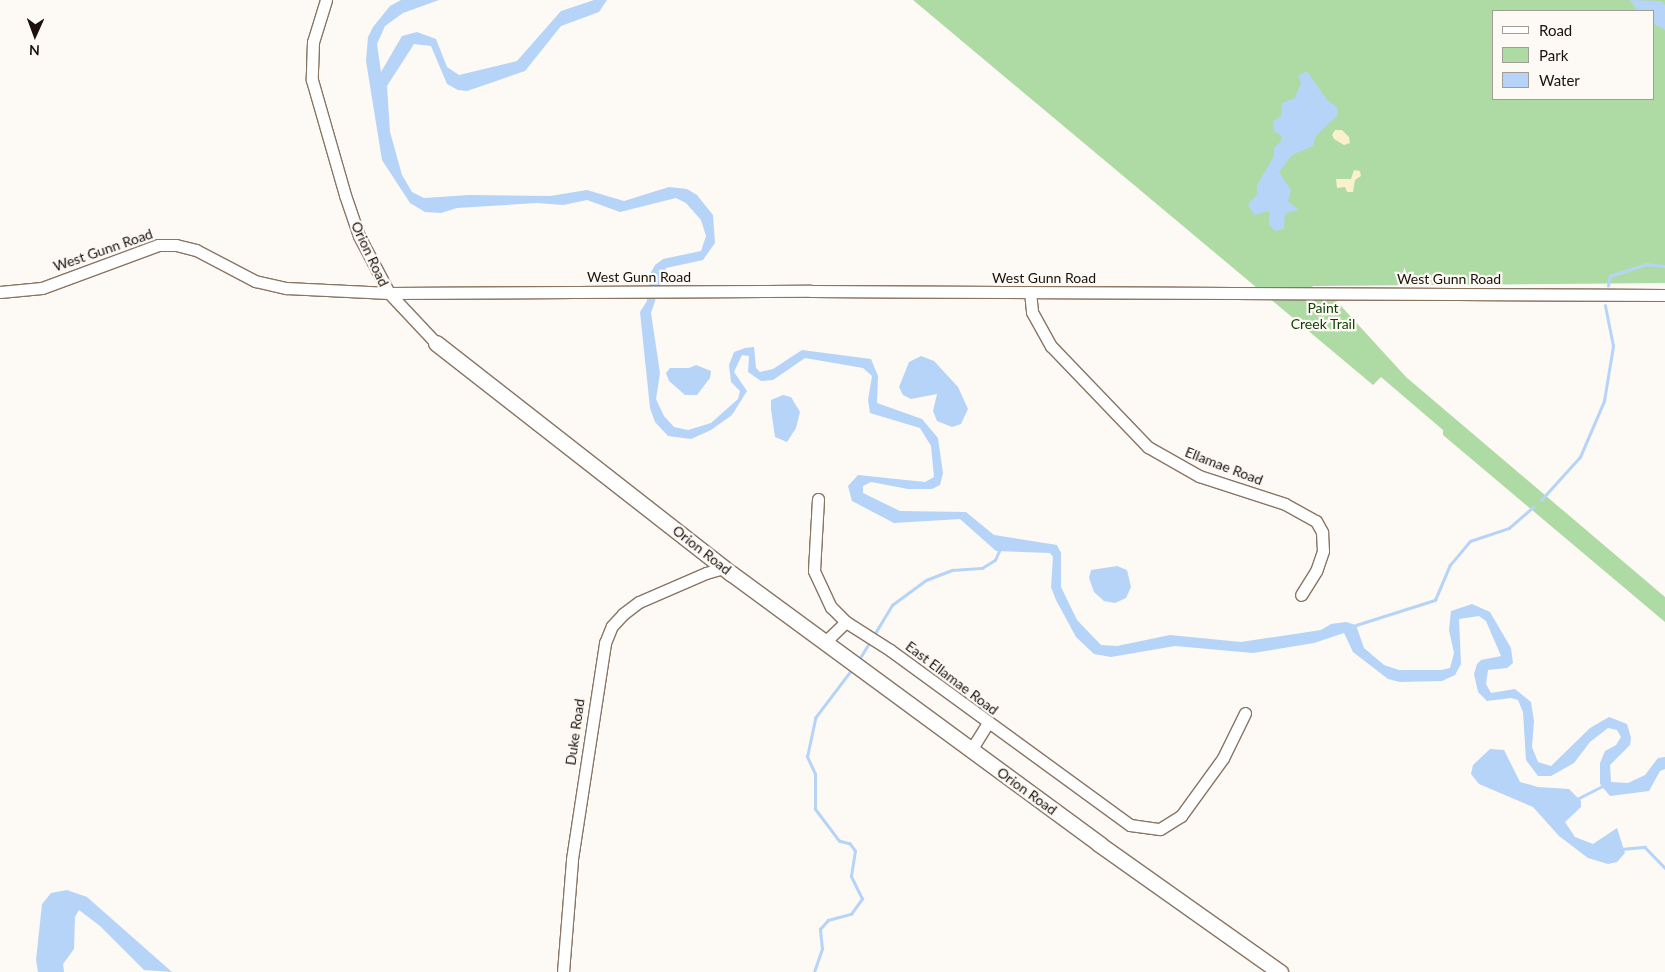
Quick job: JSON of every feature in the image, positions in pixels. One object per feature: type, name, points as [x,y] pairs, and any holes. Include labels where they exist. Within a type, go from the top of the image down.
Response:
[{"type":"main road","name":"Orion Road","points":[[436,343],[724,568],[971,750],[1280,972]]},
{"type":"street","name":"Orion Road","points":[[326,0],[313,42],[312,80],[356,228],[389,293],[436,343]]},
{"type":"street","name":"West Gunn Road","points":[[0,292],[42,288],[158,245],[176,245],[196,250],[255,280],[286,288],[389,293],[1030,292],[1665,295]]},
{"type":"street","name":"Ellamae Road","points":[[1030,292],[1032,312],[1050,346],[1148,448],[1199,476],[1285,504],[1316,521],[1322,532],[1323,551],[1316,570],[1301,595]]},
{"type":"street","name":"East Ellamae Road","points":[[818,499],[814,571],[831,607],[846,622],[890,650],[988,724],[1130,825],[1151,829],[1170,826],[1181,816],[1223,758],[1245,713]]},
{"type":"street","name":"Duke Road","points":[[563,972],[572,859],[605,643],[612,626],[639,602],[706,572],[724,568]]},
{"type":"street","points":[[825,642],[846,622]]},
{"type":"street","points":[[971,750],[988,724]]},
{"type":"green space","name":"Paint Creek Trail","points":[[913,0],[1665,0],[1665,283],[1312,286],[1323,295],[1331,295],[1406,377],[1665,597],[1665,622],[1443,435],[1443,430],[1381,377],[1373,385]]},
{"type":"sand","points":[[1335,130],[1342,130],[1349,137],[1350,143],[1344,145],[1334,139],[1332,135]]},
{"type":"sand","points":[[1354,170],[1360,171],[1361,176],[1355,180],[1353,192],[1347,192],[1345,187],[1337,188],[1336,179],[1351,179]]},
{"type":"water","points":[[401,0],[439,0],[403,13],[385,26],[377,44],[381,72],[402,36],[417,32],[436,39],[447,67],[459,75],[517,61],[561,11],[594,0],[607,0],[599,12],[561,26],[525,71],[467,91],[458,90],[447,84],[431,46],[414,44],[387,86],[390,132],[402,175],[412,192],[424,198],[469,195],[550,196],[587,190],[624,201],[669,187],[687,189],[697,195],[713,215],[715,243],[703,260],[666,268],[651,313],[660,373],[656,399],[664,416],[674,427],[688,430],[711,423],[738,399],[740,391],[731,382],[729,365],[734,352],[745,348],[754,347],[756,368],[760,372],[773,369],[802,350],[871,359],[878,376],[877,403],[922,419],[938,438],[943,473],[940,485],[932,489],[908,489],[871,482],[863,486],[863,493],[900,511],[966,512],[994,535],[1057,545],[1061,553],[1061,587],[1077,620],[1101,645],[1117,646],[1170,635],[1241,642],[1321,630],[1331,624],[1346,622],[1356,625],[1364,648],[1384,665],[1399,670],[1441,670],[1450,668],[1454,653],[1449,630],[1451,611],[1472,604],[1490,612],[1511,648],[1513,663],[1507,668],[1488,670],[1486,684],[1491,693],[1515,689],[1531,702],[1534,721],[1532,747],[1538,762],[1551,766],[1590,728],[1609,717],[1627,724],[1631,738],[1630,745],[1610,765],[1611,782],[1628,783],[1645,775],[1658,758],[1665,757],[1665,769],[1660,771],[1649,791],[1610,796],[1600,784],[1600,763],[1605,751],[1616,745],[1621,737],[1617,730],[1608,728],[1590,742],[1574,763],[1551,776],[1538,776],[1526,760],[1523,712],[1518,700],[1511,698],[1487,701],[1478,692],[1474,674],[1477,664],[1481,660],[1501,656],[1486,621],[1479,616],[1459,619],[1461,664],[1455,675],[1442,681],[1400,682],[1388,679],[1353,652],[1344,633],[1314,643],[1253,653],[1175,646],[1111,657],[1094,654],[1076,637],[1056,600],[1051,587],[1053,557],[1050,553],[996,551],[960,519],[894,523],[852,501],[848,486],[858,475],[925,482],[934,477],[931,446],[920,428],[870,413],[868,400],[872,376],[863,368],[805,358],[773,380],[761,381],[748,372],[749,356],[742,355],[734,372],[747,391],[732,415],[711,430],[691,439],[668,436],[655,422],[650,408],[640,312],[647,301],[649,276],[655,265],[663,259],[701,251],[706,236],[701,220],[686,203],[676,198],[620,212],[587,200],[563,205],[537,203],[457,208],[441,213],[425,212],[410,203],[382,160],[366,61],[368,37],[373,27],[390,6]]},
{"type":"water","points":[[1630,0],[1661,1],[1665,5],[1665,30],[1655,25],[1655,10],[1637,10]]},
{"type":"water","points":[[1307,71],[1327,100],[1337,107],[1338,115],[1316,136],[1313,146],[1292,155],[1279,172],[1291,190],[1288,201],[1299,210],[1285,213],[1284,228],[1276,231],[1269,226],[1269,211],[1254,215],[1248,204],[1257,194],[1257,185],[1274,156],[1274,148],[1281,141],[1282,136],[1274,131],[1273,121],[1281,116],[1282,103],[1295,98],[1301,83],[1298,76]]},
{"type":"water","points":[[921,356],[934,361],[958,387],[968,409],[961,424],[952,427],[937,421],[933,411],[937,394],[911,399],[903,395],[899,387],[909,362]]},
{"type":"water","points":[[696,365],[711,371],[710,378],[697,395],[685,395],[669,381],[666,373],[670,368],[689,368]]},
{"type":"water","points":[[783,395],[791,397],[800,412],[796,428],[787,442],[775,437],[771,409],[771,400]]},
{"type":"water","points":[[1117,566],[1127,570],[1131,587],[1126,598],[1115,603],[1104,601],[1094,592],[1089,578],[1091,570]]},
{"type":"water","points":[[1490,749],[1504,750],[1520,782],[1538,787],[1569,789],[1581,801],[1581,807],[1565,822],[1575,837],[1593,844],[1617,828],[1625,853],[1617,862],[1608,864],[1588,858],[1559,836],[1533,807],[1479,784],[1471,774],[1473,765]]},
{"type":"water","points":[[67,890],[87,897],[172,972],[144,970],[100,926],[79,910],[75,917],[74,949],[63,964],[64,972],[38,972],[36,960],[42,904],[51,893]]},
{"type":"waterway","points":[[1608,286],[1610,276],[1646,264],[1665,266]]},
{"type":"waterway","points":[[1541,500],[1580,457],[1604,401],[1613,346],[1605,306]]},
{"type":"waterway","points":[[1356,625],[1435,600],[1450,565],[1470,541],[1509,528],[1533,507]]},
{"type":"waterway","points":[[874,635],[892,605],[926,580],[952,570],[982,568],[995,560],[999,551]]},
{"type":"waterway","points":[[858,661],[870,642]]},
{"type":"waterway","points":[[814,972],[822,949],[820,929],[828,920],[851,914],[862,899],[851,876],[855,851],[850,844],[839,841],[815,809],[815,774],[807,757],[815,718],[852,669]]},
{"type":"waterway","points":[[1577,799],[1602,786]]},
{"type":"waterway","points":[[1621,849],[1645,847],[1665,868]]}]
